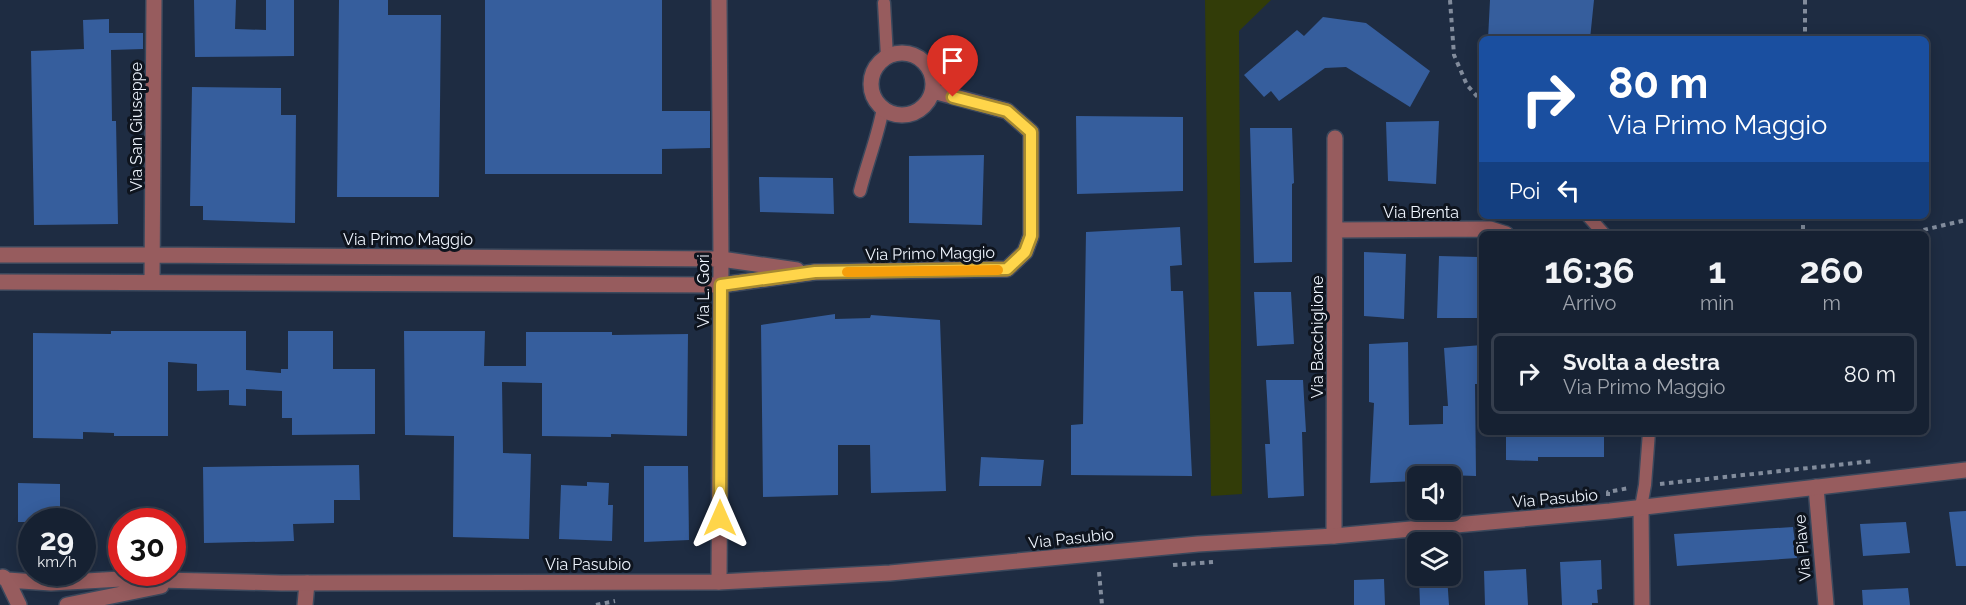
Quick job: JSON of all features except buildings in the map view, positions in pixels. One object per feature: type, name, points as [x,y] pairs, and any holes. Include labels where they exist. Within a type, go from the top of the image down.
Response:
[{"type":"street","name":"Via San Giuseppe","points":[[152,282],[154,0]]},
{"type":"street","name":"Via L. Gori","points":[[719,0],[721,259],[719,582]]},
{"type":"street","points":[[901,53],[915,56],[926,64],[933,77],[933,92],[927,103],[918,111],[906,115],[894,114],[876,101],[871,82],[879,64],[887,57],[901,53]]},
{"type":"street","name":"Via Primo Maggio","points":[[0,282],[721,285],[815,272],[1007,269],[1025,252],[1031,236],[1031,132],[1007,111],[933,92]]},
{"type":"street","name":"Via Bacchiglione","points":[[1335,138],[1335,536]]},
{"type":"street","name":"Via Brenta","points":[[1335,230],[1490,229],[1496,231]]},
{"type":"street","name":"Via Primo Maggio","points":[[0,255],[721,259],[815,272]]},
{"type":"street","points":[[490,284],[491,257]]},
{"type":"street","name":"Via Pasubio","points":[[186,582],[719,582],[890,573],[1198,544],[1335,536],[1641,507],[1966,471]]},
{"type":"street","name":"Via Piave","points":[[1816,487],[1826,605]]},
{"type":"street","points":[[1641,507],[1642,605]]},
{"type":"street","points":[[4,578],[19,605]]},
{"type":"street","name":"Via Pasubio","points":[[4,578],[51,584],[108,580]]},
{"type":"street","points":[[305,605],[307,583]]},
{"type":"street","name":"Via Pasubio","points":[[67,605],[160,586]]},
{"type":"lane","points":[[884,3],[887,57]]},
{"type":"lane","points":[[860,190],[880,127],[883,108]]},
{"type":"lane","points":[[1591,219],[1601,231]]},
{"type":"lane","points":[[1641,507],[1645,485],[1648,435]]},
{"type":"path","points":[[1450,0],[1454,55],[1467,85],[1479,99]]},
{"type":"path","points":[[1805,0],[1805,36]]},
{"type":"path","points":[[1919,231],[1966,220]]},
{"type":"path","points":[[1608,492],[1645,485],[1877,461]]},
{"type":"path","points":[[1100,572],[1102,605]]},
{"type":"green space","points":[[1205,0],[1271,0],[1239,31],[1242,494],[1211,496]]},
{"type":"slow traffic","points":[[847,272],[998,270]]},
{"type":"route","points":[[720,518],[721,285],[815,272],[1007,269],[1025,252],[1031,236],[1031,132],[1007,111],[953,97]]}]
